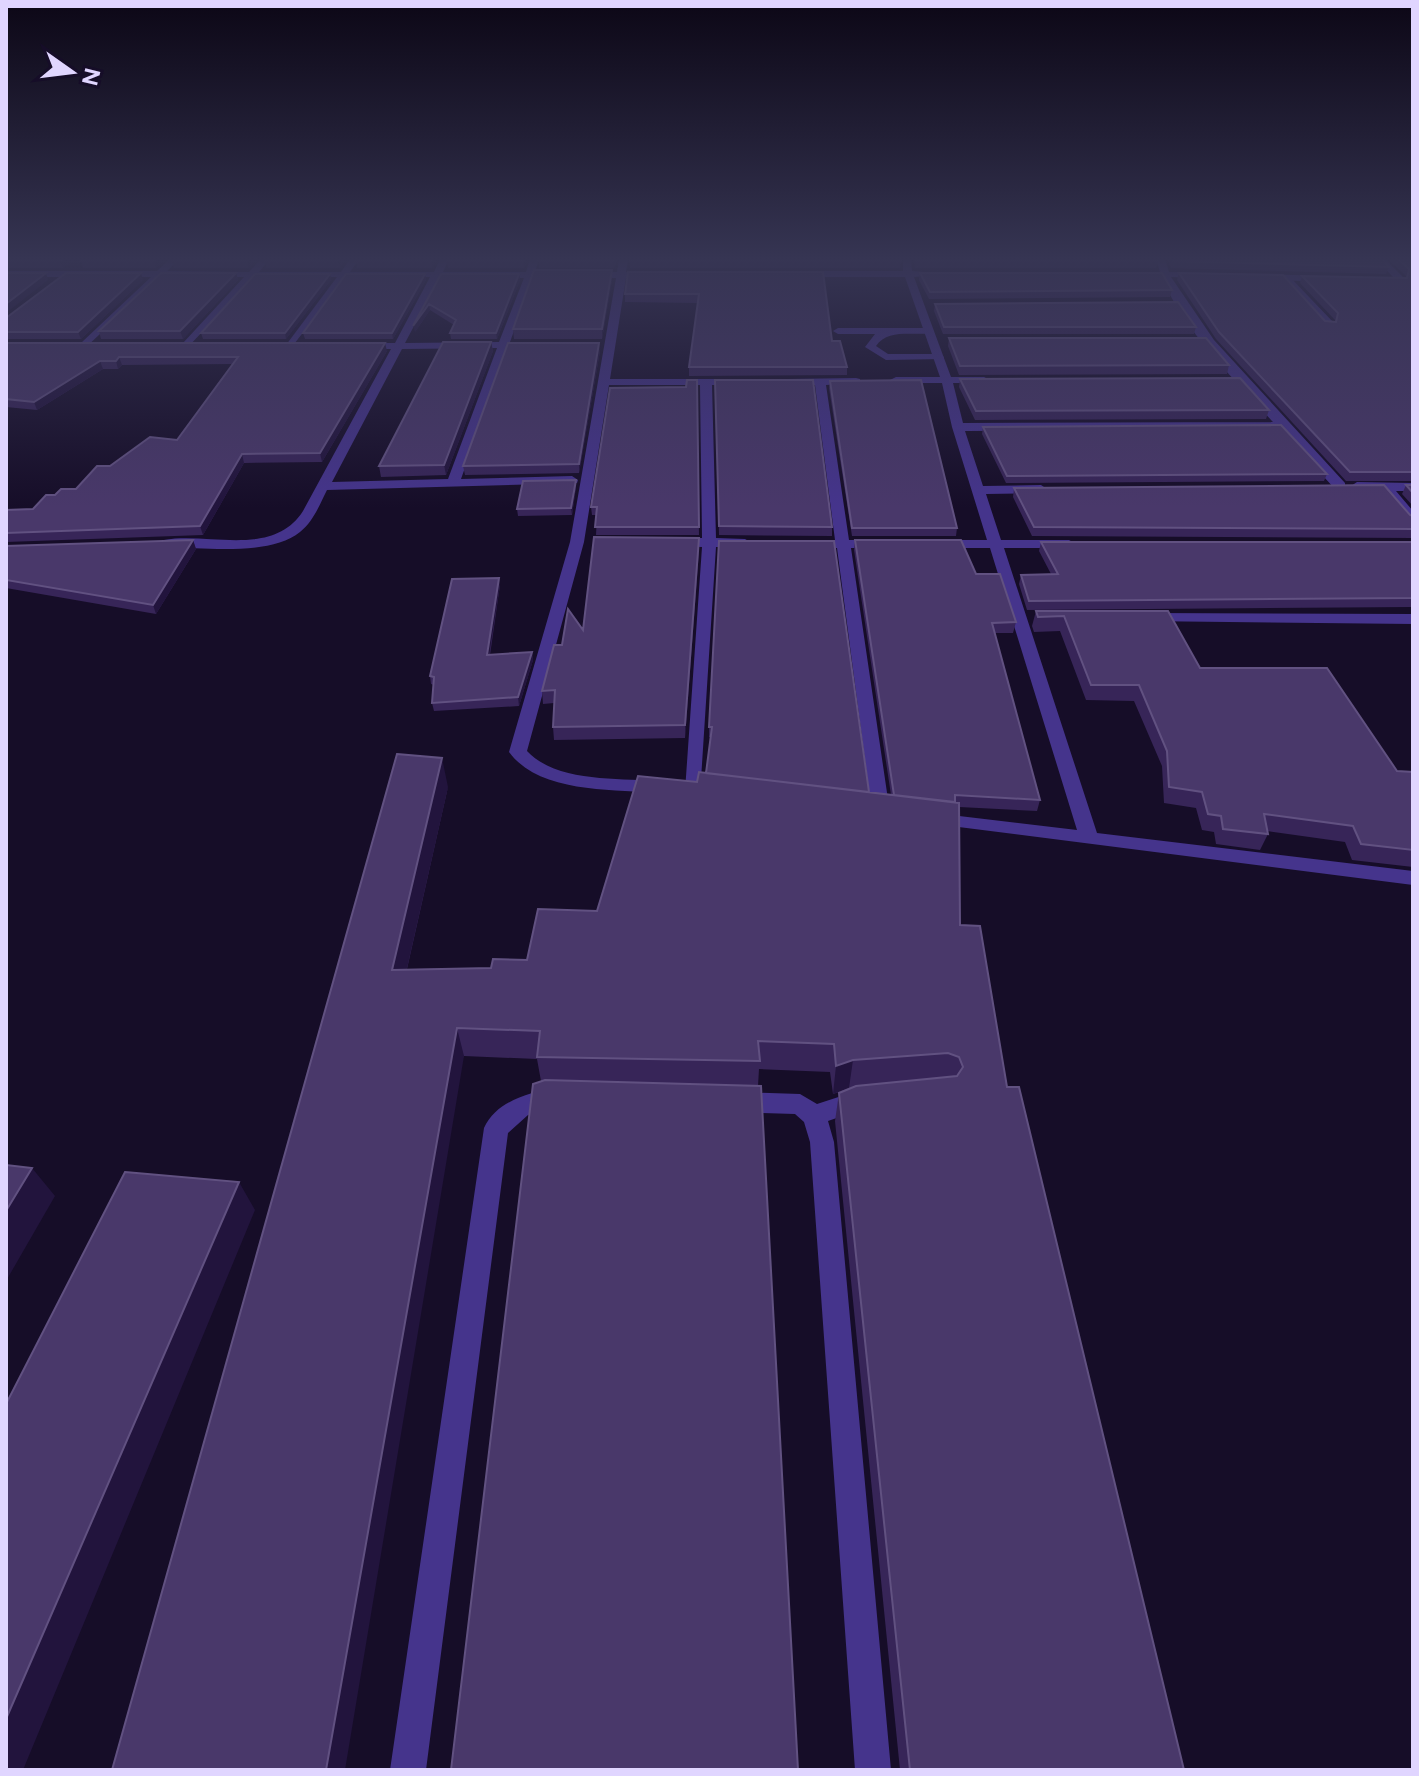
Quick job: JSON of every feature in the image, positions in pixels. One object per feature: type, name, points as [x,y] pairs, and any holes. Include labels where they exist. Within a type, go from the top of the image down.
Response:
[{"type":"street","points":[[85,345],[88,342]]},
{"type":"street","points":[[187,345],[190,342]]},
{"type":"street","points":[[157,543],[231,543],[280,537],[303,522],[399,342]]},
{"type":"street","points":[[453,482],[503,342]]},
{"type":"street","points":[[603,342],[604,382],[586,480],[585,542],[518,752],[524,762],[551,774],[702,792],[709,543],[706,382]]},
{"type":"street","points":[[874,342],[870,347],[886,357],[939,357]]},
{"type":"street","points":[[936,342],[958,427],[998,543],[1029,618],[1089,837]]},
{"type":"street","points":[[1211,342],[1340,486]]},
{"type":"street","points":[[69,345],[99,345]]},
{"type":"street","points":[[173,345],[202,345]]},
{"type":"street","points":[[276,345],[306,345]]},
{"type":"street","points":[[352,346],[548,345]]},
{"type":"street","points":[[884,381],[994,380]]},
{"type":"street","points":[[1227,380],[1243,380]]},
{"type":"street","points":[[820,381],[888,814],[1413,878]]},
{"type":"street","points":[[777,382],[868,381]]},
{"type":"street","points":[[604,382],[749,382]]},
{"type":"street","points":[[958,427],[1285,425]]},
{"type":"street","points":[[323,486],[586,480]]},
{"type":"street","points":[[1324,486],[1413,487]]},
{"type":"street","points":[[1385,486],[1413,519]]},
{"type":"street","points":[[980,490],[1058,489]]},
{"type":"street","points":[[651,542],[754,543]]},
{"type":"street","points":[[799,544],[890,544]]},
{"type":"street","points":[[921,544],[1078,544]]},
{"type":"street","points":[[1131,618],[1413,619]]},
{"type":"street","points":[[408,1770],[496,1128],[520,1107],[549,1096],[580,1097]]},
{"type":"street","points":[[814,1116],[849,1101],[891,1096]]},
{"type":"street","points":[[706,1101],[800,1104],[814,1116],[822,1142],[873,1770]]},
{"type":"building","points":[[443,342],[491,342],[444,465],[379,466]]},
{"type":"building","points":[[692,342],[840,342],[847,367],[689,367]]},
{"type":"building","points":[[951,342],[1209,342],[1229,365],[960,366]]},
{"type":"building","points":[[1228,342],[1413,342],[1413,472],[1350,472]]},
{"type":"building","points":[[6,343],[385,343],[320,453],[242,454],[200,526],[6,533],[6,510],[33,509],[46,495],[55,495],[61,489],[76,489],[97,466],[110,466],[150,437],[177,440],[238,357],[119,357],[116,361],[100,361],[34,402],[6,399]]},
{"type":"building","points":[[508,343],[599,343],[579,464],[463,466]]},
{"type":"building","points":[[1240,378],[1269,410],[976,411],[960,379]]},
{"type":"building","points":[[687,380],[697,380],[699,527],[595,527],[597,507],[591,507],[610,388],[686,387]]},
{"type":"building","points":[[715,380],[813,380],[832,527],[719,526]]},
{"type":"building","points":[[921,380],[957,528],[852,528],[830,381]]},
{"type":"building","points":[[1281,425],[1327,474],[1007,476],[983,427]]},
{"type":"building","points":[[576,480],[571,508],[517,509],[523,481]]},
{"type":"building","points":[[1384,485],[1413,516],[1413,529],[1034,527],[1014,488]]},
{"type":"building","points":[[594,537],[699,538],[685,725],[553,727],[555,690],[542,691],[554,645],[562,645],[568,609],[583,630]]},
{"type":"building","points":[[193,540],[153,605],[6,580],[6,546]]},
{"type":"building","points":[[855,540],[961,540],[976,574],[1000,574],[1016,622],[992,623],[1040,800],[955,795],[955,802],[894,795]]},
{"type":"building","points":[[719,541],[834,541],[869,792],[706,773],[712,727],[709,727]]},
{"type":"building","points":[[1041,542],[1413,542],[1413,598],[1029,601],[1021,575],[1058,574]]},
{"type":"building","points":[[499,578],[487,655],[532,652],[518,697],[432,703],[434,677],[430,676],[452,579]]},
{"type":"building","points":[[1036,611],[1168,611],[1200,668],[1327,668],[1397,771],[1413,772],[1413,850],[1361,844],[1353,826],[1264,814],[1268,834],[1223,829],[1221,816],[1208,814],[1202,792],[1169,787],[1167,751],[1139,685],[1091,685],[1064,616],[1038,617]]},
{"type":"building","points":[[397,754],[442,758],[392,970],[491,968],[493,959],[527,960],[538,909],[597,911],[638,776],[697,782],[699,772],[959,803],[960,925],[980,926],[1007,1087],[1019,1087],[1184,1770],[910,1770],[839,1093],[856,1086],[957,1076],[963,1067],[959,1057],[948,1053],[853,1060],[836,1066],[834,1044],[758,1041],[760,1061],[537,1057],[540,1031],[457,1028],[326,1770],[112,1770]]},
{"type":"building","points":[[545,1080],[761,1086],[798,1770],[451,1770],[533,1084]]},
{"type":"building","points":[[6,1165],[32,1168],[6,1211]]},
{"type":"building","points":[[125,1172],[239,1182],[6,1719],[6,1404]]}]
